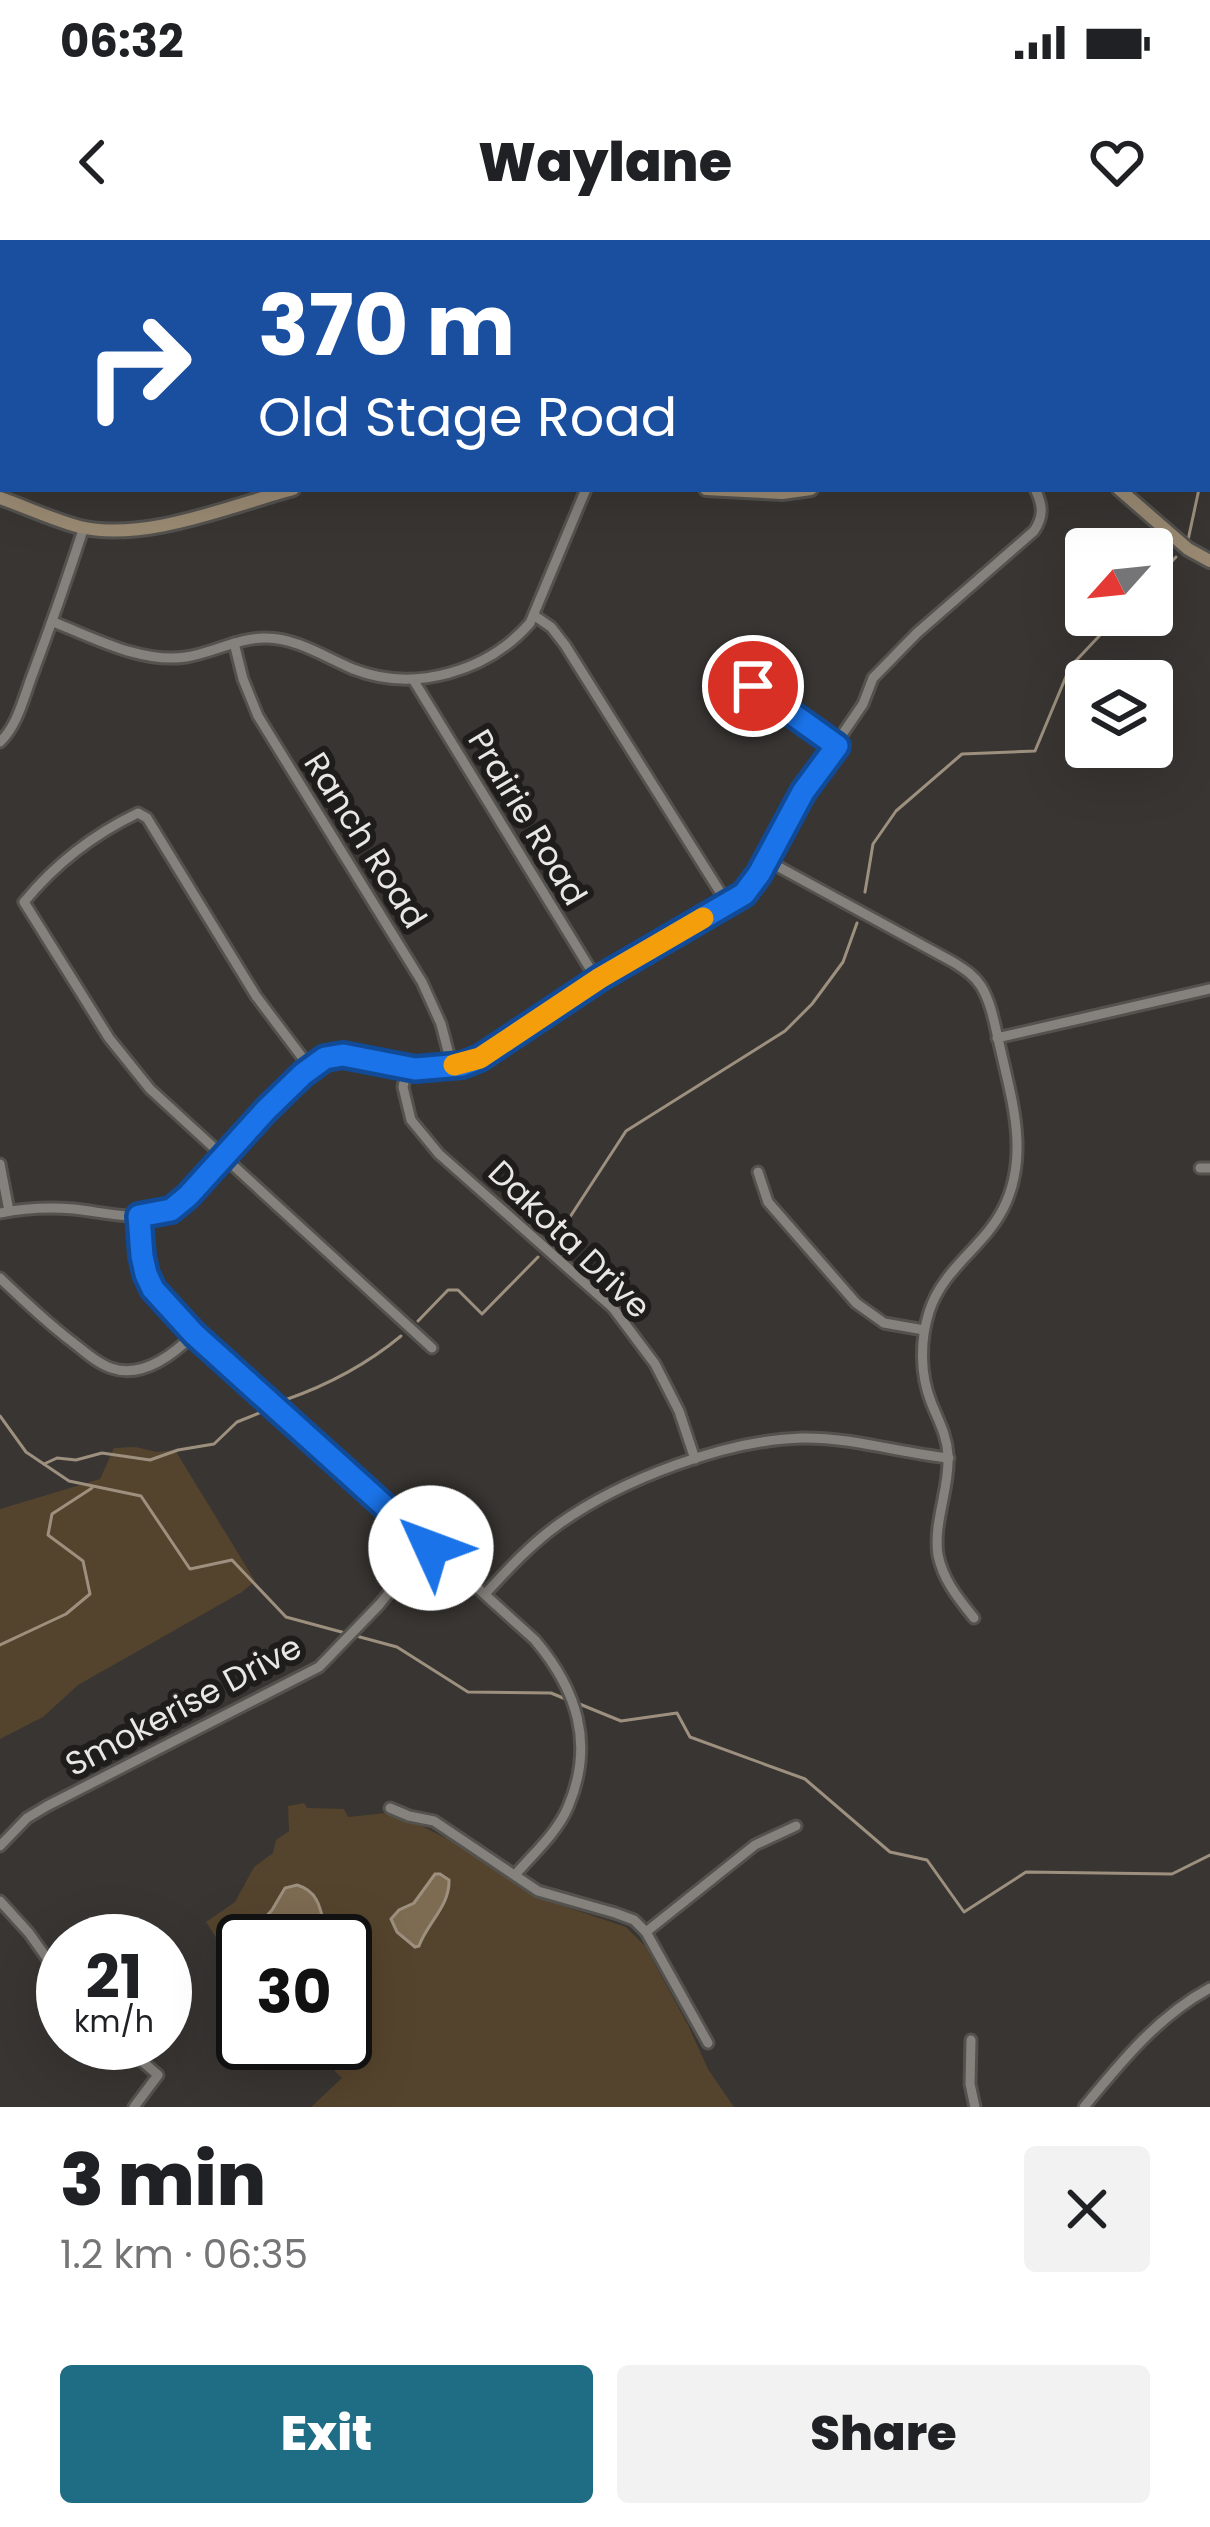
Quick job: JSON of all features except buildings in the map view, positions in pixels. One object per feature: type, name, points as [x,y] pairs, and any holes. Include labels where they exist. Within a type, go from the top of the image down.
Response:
[{"type":"main road","points":[[0,498],[84,527],[126,530],[282,492]]},
{"type":"main road","points":[[1122,492],[1188,549],[1210,561]]},
{"type":"street","points":[[52,622],[159,658],[189,657],[271,638],[373,676],[414,681],[450,673],[499,650],[535,616],[585,492]]},
{"type":"street","points":[[0,1164],[4,1212],[74,1209],[139,1216],[171,1210],[266,1110],[325,1058],[343,1055],[407,1068],[452,1066],[480,1058],[597,980],[744,894],[803,792],[863,704],[873,678],[917,633],[1034,532],[1041,521],[1042,503],[1036,492]]},
{"type":"street","points":[[0,742],[15,722],[84,527]]},
{"type":"street","points":[[535,616],[565,645],[727,903]]},
{"type":"street","name":"Ranch Road","points":[[234,643],[258,716],[422,982],[441,1024],[452,1066]]},
{"type":"street","name":"Prairie Road","points":[[414,681],[597,980]]},
{"type":"street","points":[[753,686],[837,746]]},
{"type":"street","points":[[311,1069],[256,996],[147,818],[138,813],[68,854],[24,902],[109,1039],[150,1089],[432,1348]]},
{"type":"street","points":[[766,860],[968,972],[986,997],[998,1038],[1017,1123],[1014,1177],[992,1226],[944,1280],[933,1300],[922,1356],[949,1458],[939,1557],[946,1580],[974,1618]]},
{"type":"street","points":[[998,1038],[1210,989]]},
{"type":"street","name":"Dakota Drive","points":[[407,1068],[403,1087],[411,1120],[439,1154],[613,1308],[655,1364],[679,1411],[695,1459]]},
{"type":"street","points":[[758,1172],[768,1202],[864,1312],[884,1323],[924,1330]]},
{"type":"street","points":[[139,1216],[146,1274],[153,1289],[194,1334],[485,1594],[554,1662],[568,1688],[580,1731],[581,1760],[568,1806],[515,1875]]},
{"type":"street","points":[[0,1278],[54,1328],[112,1368],[132,1370],[154,1364],[194,1334]]},
{"type":"street","points":[[485,1594],[525,1550],[573,1515],[616,1491],[695,1459],[766,1441],[805,1438],[949,1458]]},
{"type":"street","name":"Smokerise Drive","points":[[0,1846],[27,1818],[47,1806],[319,1667],[428,1545]]},
{"type":"street","points":[[390,1808],[434,1821],[538,1891],[634,1920],[646,1932],[708,2043]]},
{"type":"street","points":[[646,1932],[755,1844],[796,1826]]},
{"type":"street","points":[[0,1901],[36,1943]]},
{"type":"street","points":[[1084,2107],[1146,2035],[1210,1988]]},
{"type":"street","points":[[971,2040],[970,2084],[975,2107]]},
{"type":"street","points":[[134,2107],[158,2075],[152,2070]]},
{"type":"shaded area","points":[[114,1448],[175,1450],[255,1581],[78,1685],[43,1717],[0,1739],[0,1509],[100,1479]]},
{"type":"shaded area","points":[[304,1803],[307,1808],[344,1809],[348,1817],[386,1813],[414,1822],[473,1852],[537,1897],[626,1927],[645,1946],[708,2069],[734,2107],[311,2107],[342,2078],[334,2070],[372,2070],[372,1914],[218,1914],[235,1902],[254,1867],[273,1853],[276,1840],[289,1831],[288,1806]]},
{"type":"shaded area","points":[[435,1874],[449,1880],[448,1889],[415,1947],[397,1932],[391,1919],[414,1903]]},
{"type":"shaded area","points":[[285,1888],[306,1889],[322,1914],[268,1914]]},
{"type":"shaded area","points":[[216,1915],[216,1937],[206,1922]]},
{"type":"waterway","points":[[1188,540],[1198,492]]},
{"type":"waterway","points":[[1173,560],[1176,557]]},
{"type":"waterway","points":[[865,892],[873,844],[896,811],[962,754],[1035,751],[1070,667],[1099,636]]},
{"type":"waterway","points":[[555,1240],[626,1131],[785,1031],[843,962],[857,923]]},
{"type":"waterway","points":[[418,1321],[448,1290],[458,1290],[482,1314],[538,1257]]},
{"type":"waterway","points":[[285,1400],[346,1373],[401,1336]]},
{"type":"waterway","points":[[44,1464],[102,1453],[150,1460],[214,1444],[237,1422],[264,1411]]},
{"type":"waterway","points":[[0,1416],[26,1452],[69,1481],[141,1496],[190,1569],[232,1560],[286,1617],[397,1647],[468,1692],[551,1693],[568,1700]]},
{"type":"waterway","points":[[0,1645],[66,1614],[90,1594],[83,1561],[48,1535],[52,1514],[92,1488]]},
{"type":"waterway","points":[[577,1703],[621,1721],[677,1713],[690,1737],[805,1779],[890,1852],[927,1860],[964,1912],[1026,1872],[1172,1874],[1210,1855]]},
{"type":"slow traffic","points":[[454,1065],[480,1058],[600,978],[703,918]]},
{"type":"route","points":[[431,1548],[194,1334],[153,1289],[142,1256],[139,1216],[171,1210],[188,1196],[266,1110],[325,1058],[363,1057],[415,1069],[462,1065],[480,1058],[600,978],[744,894],[803,792],[837,746],[753,686]]}]
